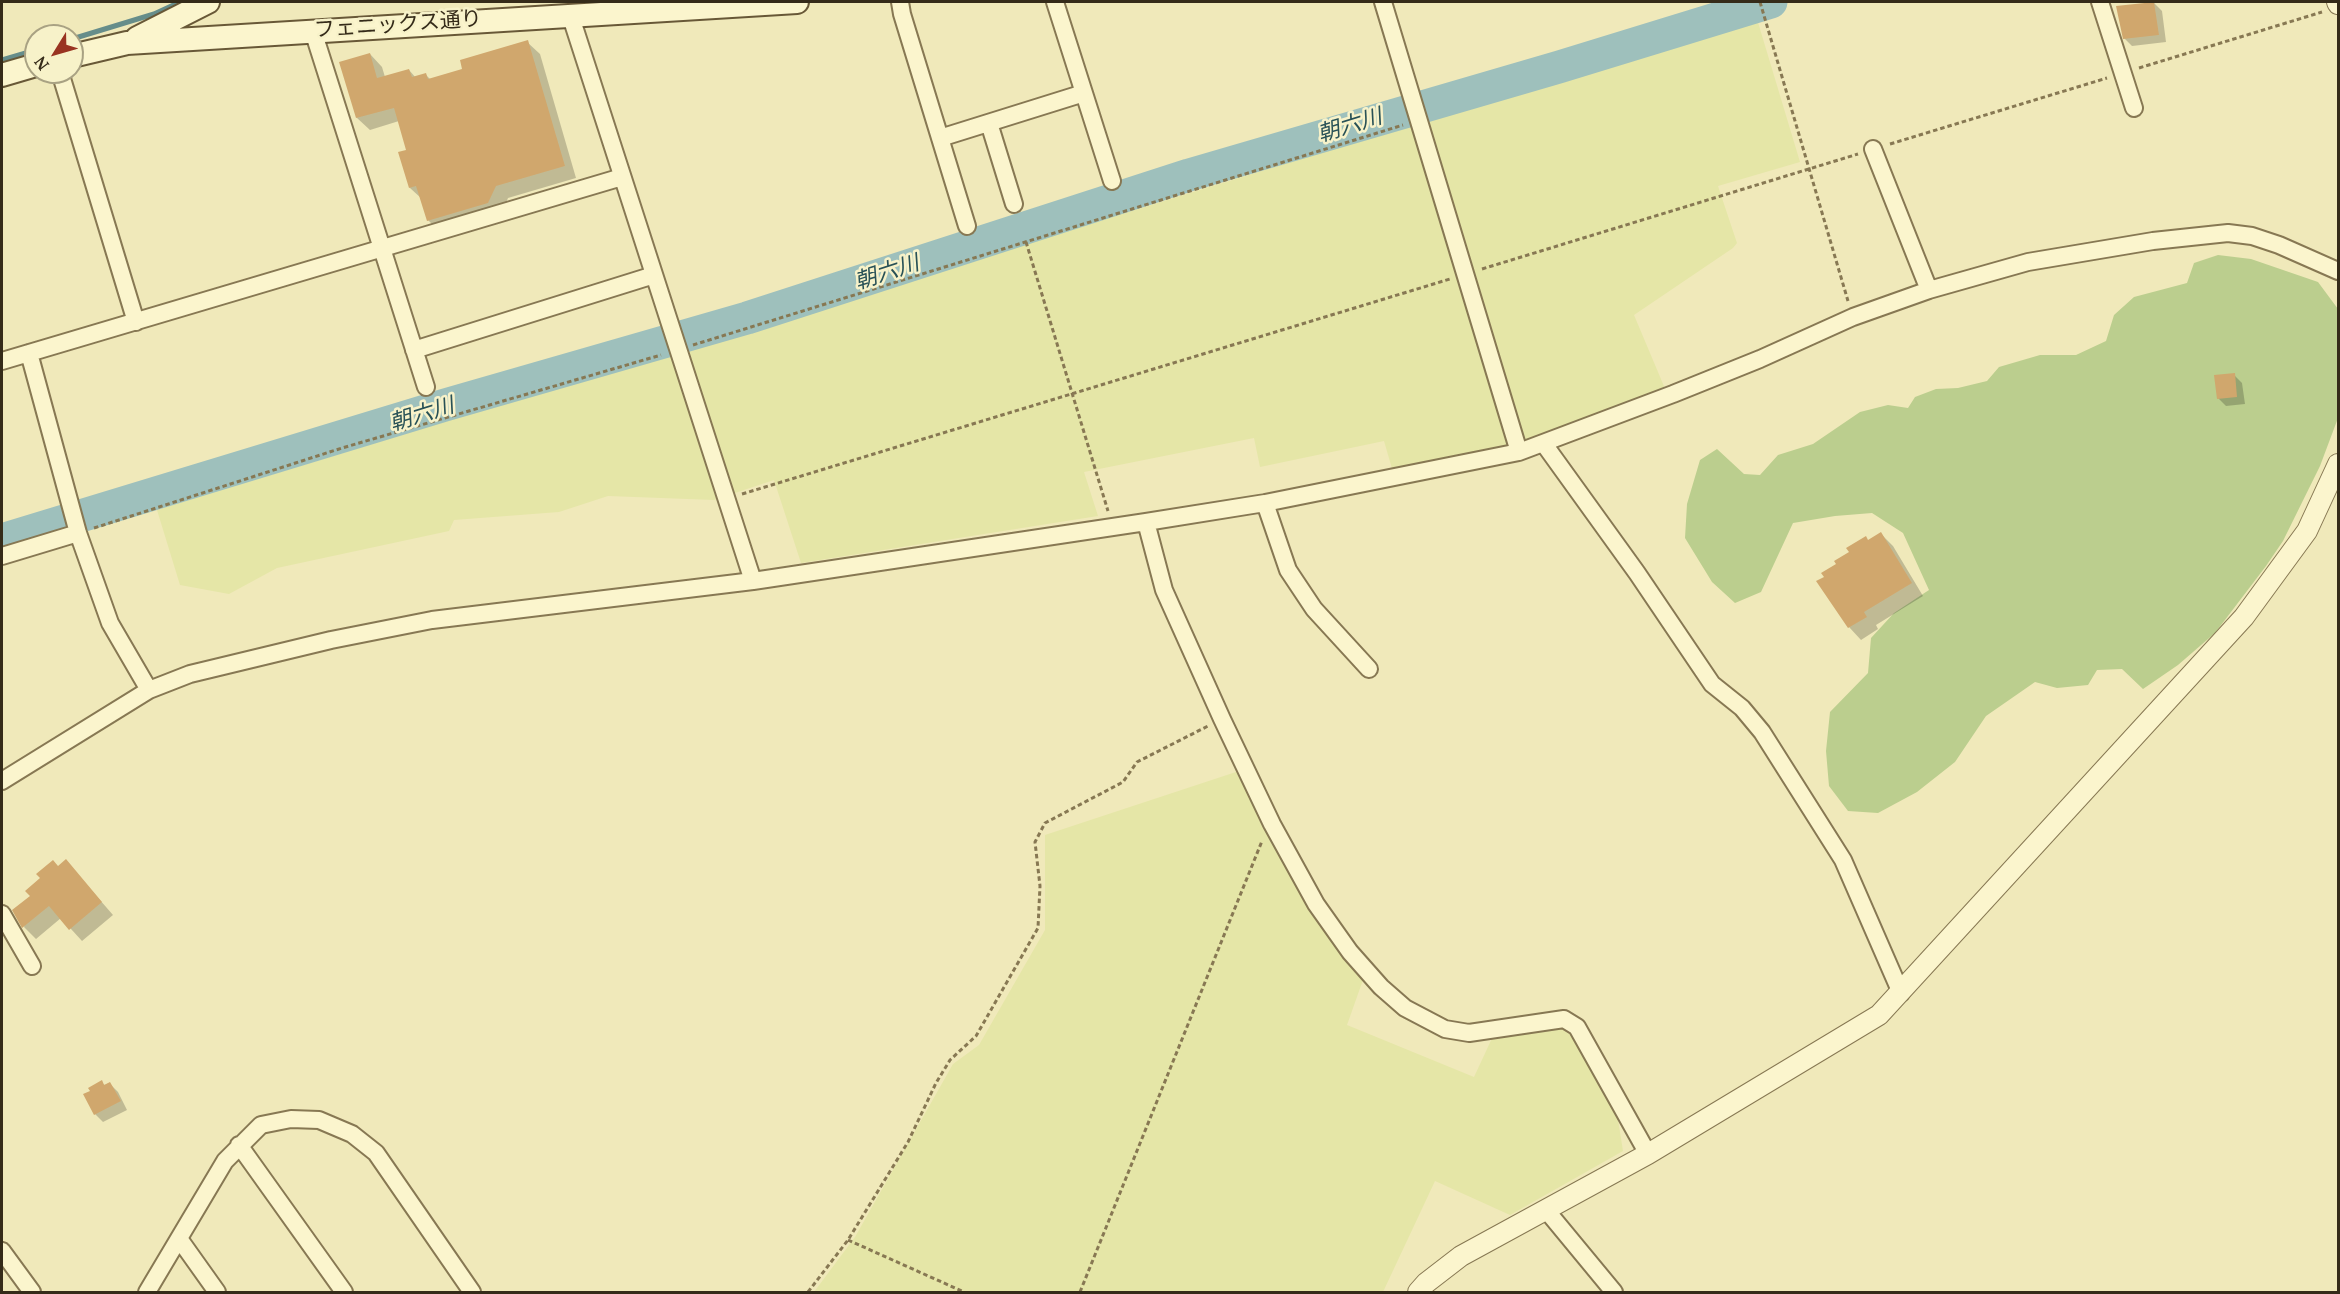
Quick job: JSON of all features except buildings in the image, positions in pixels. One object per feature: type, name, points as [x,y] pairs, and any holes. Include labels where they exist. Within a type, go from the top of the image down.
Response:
[{"type":"main road","points":[[127,43],[208,2]]},
{"type":"main road","name":"フェニックス通り","points":[[84,53],[127,43],[570,14],[797,2]]},
{"type":"main road","points":[[2,75],[24,69]]},
{"type":"street","points":[[900,2],[967,226]]},
{"type":"street","points":[[1055,2],[1112,181]]},
{"type":"street","points":[[1383,2],[1519,452]]},
{"type":"street","points":[[2100,2],[2134,108]]},
{"type":"street","points":[[570,14],[753,581]]},
{"type":"street","points":[[313,31],[426,387]]},
{"type":"street","points":[[64,84],[136,322]]},
{"type":"street","points":[[940,138],[1084,93]]},
{"type":"street","points":[[989,123],[1014,204]]},
{"type":"street","points":[[1873,150],[1929,290]]},
{"type":"street","points":[[2,362],[622,177]]},
{"type":"street","points":[[2,780],[149,690],[201,671],[331,640],[432,620],[753,581],[1146,522],[1265,503],[1519,452],[1760,359],[1853,317],[1929,290],[2028,262],[2153,241],[2228,233],[2252,236],[2270,242],[2338,271]]},
{"type":"street","points":[[414,350],[654,275]]},
{"type":"street","points":[[29,353],[75,523],[110,623],[149,690]]},
{"type":"street","points":[[1544,444],[1637,573],[1712,684],[1742,708],[1762,732],[1843,860],[1901,993]]},
{"type":"street","points":[[1418,1293],[1426,1283],[1461,1256],[1648,1154],[1880,1015],[2244,617],[2307,531],[2338,464]]},
{"type":"street","points":[[1265,503],[1288,570],[1314,609],[1369,669]]},
{"type":"street","points":[[1146,522],[1164,590],[1222,719],[1272,824],[1316,904],[1350,952],[1381,987],[1405,1008],[1445,1029],[1469,1033],[1564,1019],[1577,1027],[1648,1154]]},
{"type":"street","points":[[2,556],[75,523]]},
{"type":"street","points":[[2,914],[32,966]]},
{"type":"street","points":[[147,1293],[225,1161],[261,1125],[291,1119],[319,1120],[352,1134],[376,1153],[472,1293]]},
{"type":"street","points":[[239,1145],[344,1293]]},
{"type":"street","points":[[1547,1211],[1614,1293]]},
{"type":"street","points":[[180,1240],[217,1293]]},
{"type":"street","points":[[2,1251],[32,1293]]},
{"type":"path","points":[[1760,2],[1853,317]]},
{"type":"path","points":[[727,499],[1873,150],[2334,6]]},
{"type":"path","points":[[75,523],[342,448],[676,342],[1026,242],[1416,114]]},
{"type":"path","points":[[1026,242],[1113,527]]},
{"type":"path","points":[[808,1293],[848,1240],[908,1142],[950,1059],[976,1036],[1038,928],[1040,886],[1035,842],[1045,823],[1123,782],[1137,762],[1222,719]]},
{"type":"path","points":[[1080,1293],[1257,853],[1272,824]]},
{"type":"path","points":[[848,1240],[964,1293]]},
{"type":"green space","points":[[1757,19],[1800,162],[1718,186],[1737,243],[1733,248],[1634,315],[1666,391],[1492,452],[1393,472],[1384,441],[1260,467],[1254,438],[1084,472],[1098,516],[801,563],[774,480],[714,500],[608,496],[559,512],[454,520],[449,531],[277,568],[229,594],[180,585],[157,510]]},
{"type":"green space","points":[[2218,255],[2251,259],[2318,282],[2338,309],[2338,418],[2320,466],[2283,541],[2215,633],[2178,665],[2143,689],[2122,669],[2097,670],[2088,685],[2057,688],[2035,682],[1986,716],[1955,762],[1917,792],[1878,813],[1848,811],[1829,786],[1826,751],[1830,712],[1868,673],[1871,638],[1894,613],[1929,590],[1903,533],[1872,513],[1793,523],[1761,592],[1735,603],[1712,582],[1685,538],[1687,504],[1700,460],[1717,449],[1744,474],[1760,475],[1778,455],[1813,444],[1860,412],[1888,405],[1908,408],[1915,397],[1936,389],[1958,388],[1987,381],[1999,367],[2040,355],[2076,355],[2106,341],[2114,315],[2134,297],[2187,283],[2194,263]]},
{"type":"green space","points":[[1242,770],[1364,977],[1347,1025],[1474,1077],[1494,1034],[1563,1023],[1572,1029],[1616,1107],[1623,1151],[1510,1215],[1435,1181],[1383,1292],[814,1292],[855,1237],[953,1064],[979,1045],[1045,930],[1045,835]]},
{"type":"waterway","points":[[84,35],[154,14],[180,2]]},
{"type":"waterway","name":"朝六川","points":[[2,540],[445,405],[747,318],[1189,175],[1559,67],[1771,2]]},
{"type":"waterway","points":[[2,60],[24,54]]}]
